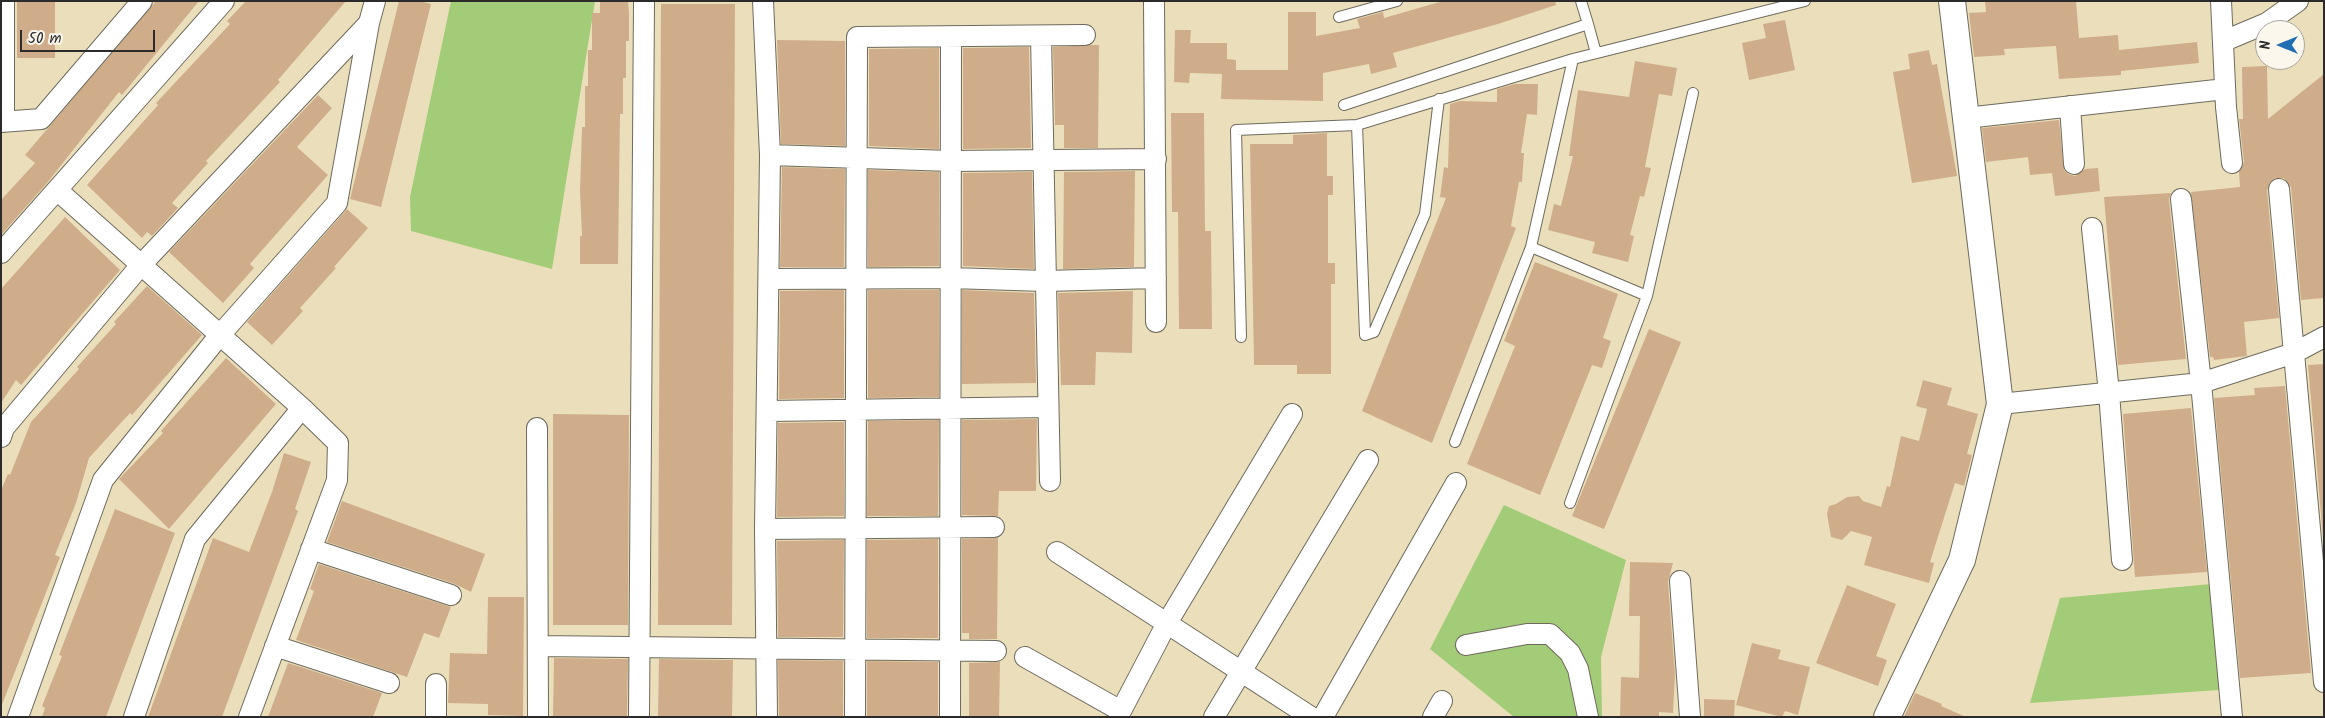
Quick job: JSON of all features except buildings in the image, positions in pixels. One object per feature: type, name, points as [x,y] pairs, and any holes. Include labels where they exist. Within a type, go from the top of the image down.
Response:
[{"type":"street","points":[[4,1],[2,122],[41,119],[142,1]]},
{"type":"street","points":[[123,1],[123,23]]},
{"type":"street","points":[[1,253],[224,1]]},
{"type":"street","points":[[18,717],[103,480],[219,336],[337,203],[368,23],[375,1]]},
{"type":"street","points":[[640,717],[644,1]]},
{"type":"street","points":[[763,1],[770,155],[765,529],[767,717]]},
{"type":"street","points":[[1154,1],[1156,322]]},
{"type":"street","points":[[1887,717],[1962,560],[2000,404],[1952,1]]},
{"type":"street","points":[[2221,1],[2225,89],[2232,163]]},
{"type":"street","points":[[2224,42],[2267,23],[2298,1]]},
{"type":"street","points":[[1,437],[4,428],[141,265],[368,23]]},
{"type":"street","points":[[1041,36],[1050,481]]},
{"type":"street","points":[[855,717],[855,156],[857,37],[1085,36]]},
{"type":"street","points":[[950,717],[951,37]]},
{"type":"street","points":[[1966,118],[2225,89]]},
{"type":"street","points":[[2070,106],[2074,164]]},
{"type":"street","points":[[770,155],[855,156],[951,161],[1156,159]]},
{"type":"street","points":[[2279,189],[2324,682]]},
{"type":"street","points":[[57,190],[302,408],[338,443],[337,480],[248,717]]},
{"type":"street","points":[[2181,198],[2201,383],[2232,717]]},
{"type":"street","points":[[2092,228],[2109,393],[2122,560]]},
{"type":"street","points":[[769,279],[951,278],[1045,281],[1156,278]]},
{"type":"street","points":[[2000,404],[2201,383],[2294,353],[2324,336]]},
{"type":"street","points":[[768,410],[1048,407]]},
{"type":"street","points":[[134,717],[195,539],[302,408]]},
{"type":"street","points":[[1025,657],[1121,711],[1167,624],[1292,414]]},
{"type":"street","points":[[537,428],[538,717]]},
{"type":"street","points":[[1214,717],[1368,460]]},
{"type":"street","points":[[1322,717],[1456,483]]},
{"type":"street","points":[[765,529],[994,527]]},
{"type":"street","points":[[311,549],[451,595]]},
{"type":"street","points":[[1057,552],[1311,717]]},
{"type":"street","points":[[1680,581],[1690,717]]},
{"type":"street","points":[[1466,645],[1527,634],[1550,634],[1570,653],[1578,669],[1588,717]]},
{"type":"street","points":[[275,646],[389,684]]},
{"type":"street","points":[[538,646],[996,651]]},
{"type":"street","points":[[436,684],[436,717]]},
{"type":"lane","points":[[1339,17],[1397,1]]},
{"type":"lane","points":[[1581,1],[1596,53]]},
{"type":"lane","points":[[1241,337],[1236,130],[1357,125],[1573,59],[1805,1]]},
{"type":"lane","points":[[1344,105],[1588,24]]},
{"type":"lane","points":[[1455,442],[1531,247],[1573,59]]},
{"type":"lane","points":[[1570,503],[1647,296],[1693,92]]},
{"type":"lane","points":[[1357,125],[1365,335],[1374,332],[1425,214],[1439,99]]},
{"type":"lane","points":[[1531,247],[1647,296]]},
{"type":"green space","points":[[451,1],[595,1],[552,269],[411,231],[410,197]]},
{"type":"green space","points":[[1504,505],[1626,560],[1601,657],[1602,717],[1514,717],[1430,649]]},
{"type":"green space","points":[[2211,584],[2219,690],[2030,703],[2060,598]]}]
